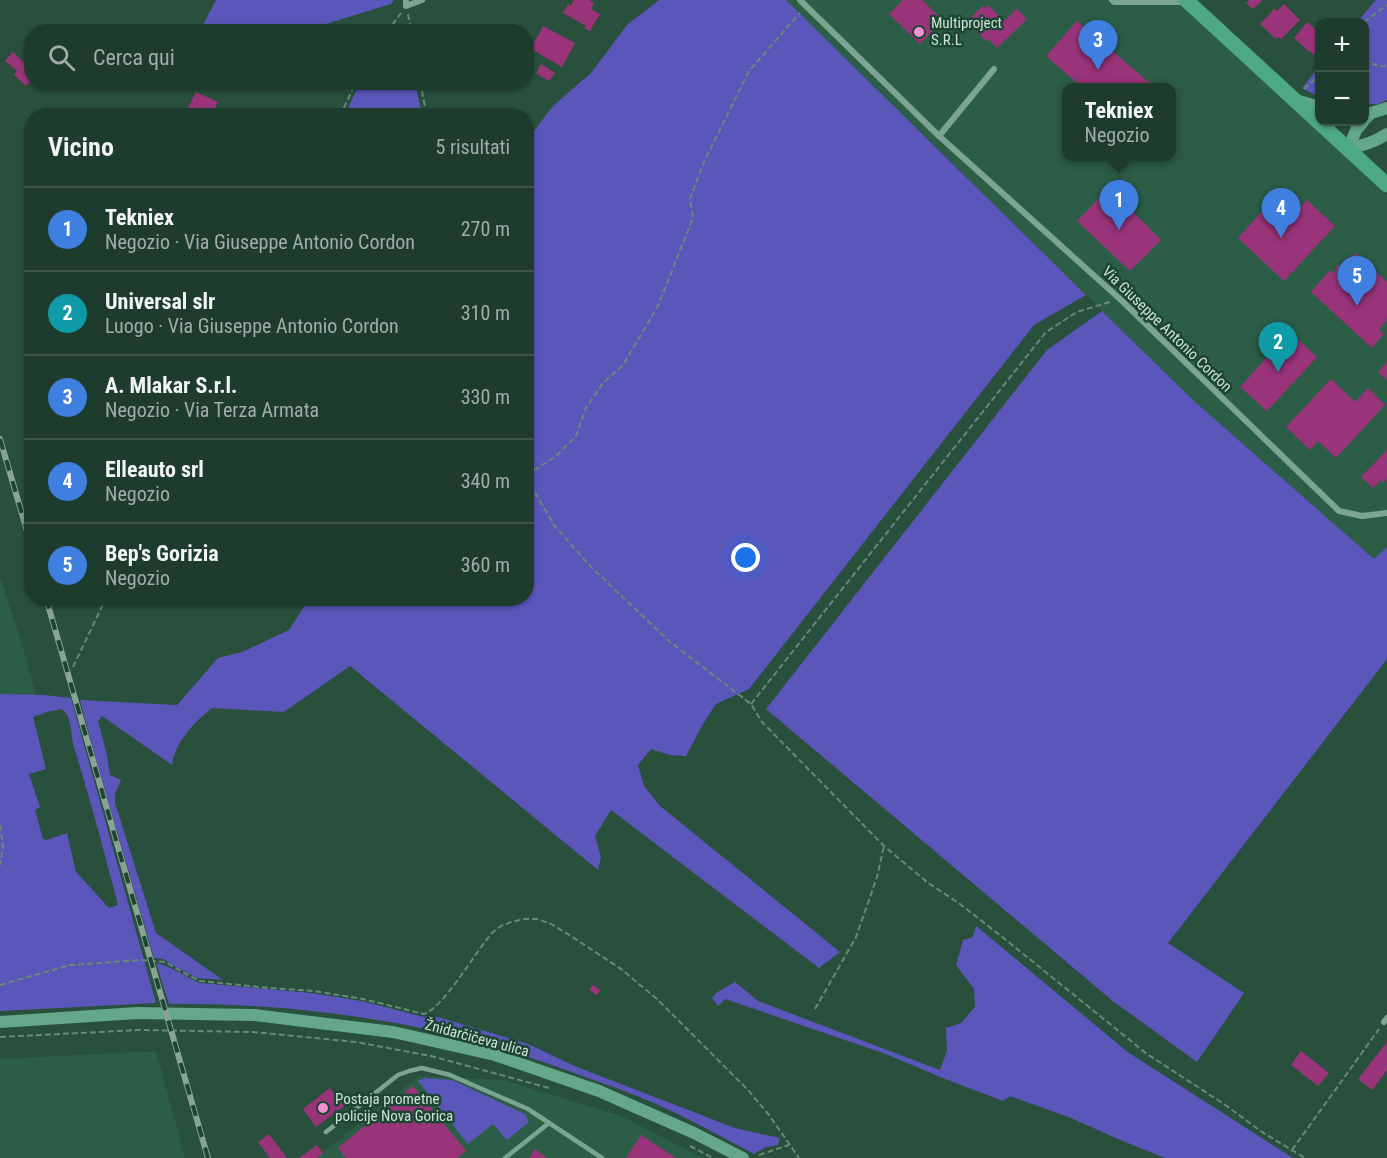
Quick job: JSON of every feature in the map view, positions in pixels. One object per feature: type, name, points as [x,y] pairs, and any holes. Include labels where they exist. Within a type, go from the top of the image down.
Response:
[{"type":"main road","points":[[1187,1],[1387,185]]},
{"type":"street","points":[[406,3],[422,0]]},
{"type":"street","name":"Via Giuseppe Antonio Cordon","points":[[800,0],[939,136],[1120,299],[1339,511],[1362,516],[1387,513]]},
{"type":"street","points":[[1113,1],[1187,1]]},
{"type":"street","points":[[939,136],[994,69]]},
{"type":"street","points":[[1293,99],[1315,106]]},
{"type":"street","points":[[1369,116],[1387,108]]},
{"type":"street","points":[[1349,148],[1359,126]]},
{"type":"street","points":[[1349,148],[1378,140],[1387,134]]},
{"type":"street","name":"Žnidarčičeva ulica","points":[[0,1022],[137,1013],[254,1014],[393,1032],[495,1055],[599,1091],[694,1133],[743,1158]]},
{"type":"lane","points":[[326,1132],[398,1075],[422,1068],[450,1075],[528,1109],[602,1158]]},
{"type":"lane","points":[[505,1158],[549,1123]]},
{"type":"path","points":[[392,24],[406,3]]},
{"type":"path","points":[[406,3],[410,24]]},
{"type":"path","points":[[1369,18],[1387,5]]},
{"type":"path","points":[[534,471],[555,457],[576,436],[586,408],[603,383],[623,364],[658,306],[693,218],[690,199],[704,162],[750,71],[806,6]]},
{"type":"path","points":[[1369,61],[1377,66],[1387,65]]},
{"type":"path","points":[[1293,99],[1315,79]]},
{"type":"path","points":[[344,108],[352,90]]},
{"type":"path","points":[[422,90],[425,108]]},
{"type":"path","points":[[751,704],[1046,332],[1077,312],[1120,299]]},
{"type":"path","points":[[534,490],[554,525],[589,565],[669,641],[751,704],[762,722],[884,846],[927,882],[1006,940],[1147,1054],[1224,1104],[1262,1132],[1305,1158]]},
{"type":"path","points":[[73,667],[102,606]]},
{"type":"path","points":[[0,825],[3,847],[0,865]]},
{"type":"path","points":[[815,1009],[856,938],[877,877],[884,846]]},
{"type":"path","points":[[0,985],[70,965],[141,960],[165,962],[200,981],[314,991],[363,999],[424,1014],[436,1006],[492,933],[511,922],[537,919],[551,924],[577,940],[621,969],[647,990],[748,1090],[799,1158]]},
{"type":"path","points":[[1292,1150],[1386,1020]]},
{"type":"path","points":[[0,1037],[150,1030],[253,1032],[356,1042],[431,1056],[552,1089]]},
{"type":"path","points":[[685,1143],[712,1158]]},
{"type":"path","points":[[759,1155],[789,1145]]},
{"type":"shaded area","points":[[216,0],[394,0],[391,4],[326,24],[204,24]]},
{"type":"shaded area","points":[[659,0],[786,0],[1086,295],[1034,325],[749,689],[716,704],[686,756],[670,755],[651,749],[638,765],[644,786],[660,806],[840,952],[819,968],[611,810],[595,836],[601,857],[598,870],[350,666],[284,712],[212,708],[181,740],[172,765],[102,716],[98,721],[110,775],[121,780],[115,794],[115,803],[156,933],[223,980],[197,978],[163,959],[154,958],[80,700],[177,705],[218,658],[242,652],[289,630],[304,606],[534,606],[534,131],[553,106],[591,73],[627,25]]},
{"type":"shaded area","points":[[786,0],[1178,0],[1387,195],[1387,547],[1375,560],[1193,400]]},
{"type":"shaded area","points":[[1376,0],[1387,0],[1387,100],[1378,104],[1369,104],[1369,18],[1360,18]]},
{"type":"shaded area","points":[[1315,72],[1315,95],[1302,88]]},
{"type":"shaded area","points":[[357,90],[417,90],[420,108],[348,108]]},
{"type":"shaded area","points":[[1102,311],[1193,400],[1374,559],[1387,547],[1387,659],[1168,943],[1244,993],[1197,1062],[1114,1002],[766,709],[1047,350]]},
{"type":"shaded area","points":[[0,577],[21,641],[36,695],[0,694]]},
{"type":"shaded area","points":[[0,694],[71,698],[156,1003],[0,1011]],"holes":[[[61,709],[68,716],[74,747],[118,905],[109,908],[76,872],[67,833],[47,840],[43,839],[35,810],[40,807],[29,774],[46,769],[33,717]]]},
{"type":"shaded area","points":[[976,926],[1129,1053],[1293,1158],[1165,1158],[1071,1118],[1010,1096],[1003,1101],[886,1054],[725,999],[718,1006],[712,998],[716,993],[735,982],[758,1001],[940,1070],[947,1051],[946,1028],[961,1023],[975,1007],[974,989],[956,965],[963,940],[973,937]]},
{"type":"shaded area","points":[[156,963],[200,983],[311,993],[362,1001],[424,1017],[431,1015],[528,1044],[577,1067],[735,1128],[780,1138],[778,1145],[766,1147],[754,1154],[631,1093],[511,1051],[431,1030],[366,1018],[301,1010],[235,1005],[169,1004]]},
{"type":"shaded area","points":[[156,1051],[185,1158],[0,1158],[0,1059]]},
{"type":"shaded area","points":[[419,1076],[503,1080],[621,1116],[703,1158],[316,1158]]},
{"type":"shaded area","points":[[424,1078],[452,1080],[525,1114],[529,1122],[507,1140],[493,1124],[468,1144],[418,1081]]},
{"type":"building","points":[[574,0],[589,0],[594,3],[591,9],[600,14],[590,31],[584,28],[586,26],[563,13],[568,4],[571,6]]},
{"type":"building","name":"Multiproject S.R.L","points":[[903,0],[922,0],[943,20],[920,44],[889,14]]},
{"type":"building","points":[[1249,0],[1263,0],[1253,9],[1246,3]]},
{"type":"building","points":[[1284,4],[1300,20],[1281,39],[1278,37],[1276,39],[1260,24],[1274,9],[1277,11]]},
{"type":"building","points":[[988,5],[1005,20],[1017,9],[1027,19],[997,48],[989,40],[986,41],[967,21],[983,6],[986,8]]},
{"type":"building","points":[[1077,21],[1149,83],[1077,83],[1046,56]]},
{"type":"building","points":[[1307,22],[1315,29],[1315,53],[1313,55],[1294,38]]},
{"type":"building","points":[[543,26],[575,43],[562,67],[534,51],[534,43]]},
{"type":"building","points":[[13,52],[24,63],[24,84],[14,75],[17,71],[5,61]]},
{"type":"building","points":[[541,64],[555,73],[549,81],[536,73]]},
{"type":"building","points":[[196,92],[218,102],[215,108],[188,108]]},
{"type":"building","points":[[1109,188],[1161,240],[1130,271],[1077,221]]},
{"type":"building","points":[[1277,195],[1295,213],[1307,200],[1335,226],[1284,281],[1238,238]]},
{"type":"building","points":[[1356,253],[1387,282],[1387,320],[1379,329],[1384,334],[1372,348],[1311,292],[1330,270],[1334,274],[1337,266],[1344,267]]},
{"type":"building","points":[[1280,323],[1317,357],[1267,411],[1240,387],[1280,343],[1270,333]]},
{"type":"building","points":[[1387,362],[1387,380],[1378,372]]},
{"type":"building","points":[[1331,379],[1355,402],[1368,388],[1385,405],[1336,458],[1318,441],[1310,450],[1286,427]]},
{"type":"building","points":[[1387,450],[1387,479],[1383,483],[1381,480],[1373,488],[1361,477]]},
{"type":"building","points":[[593,985],[600,990],[597,995],[589,990]]},
{"type":"building","points":[[1387,1042],[1387,1070],[1372,1090],[1358,1079]]},
{"type":"building","points":[[1301,1051],[1329,1073],[1318,1086],[1291,1065]]},
{"type":"building","points":[[413,1086],[466,1151],[457,1158],[346,1158],[338,1148]]},
{"type":"building","name":"Postaja prometne policije Nova Gorica","points":[[330,1088],[344,1106],[316,1127],[303,1109]]},
{"type":"building","points":[[269,1134],[287,1158],[270,1158],[258,1142]]},
{"type":"building","points":[[641,1135],[676,1158],[626,1158]]},
{"type":"building","points":[[317,1145],[323,1153],[317,1158],[299,1158]]},
{"type":"building","points":[[535,1149],[547,1158],[529,1158]]},
{"type":"railway","points":[[0,439],[24,521]]},
{"type":"railway","points":[[48,606],[208,1158]]},
{"type":"place","name":"Multiproject S.R.L","points":[[919,32]]},
{"type":"place","name":"A. Mlakar S.r.l.","points":[[1098,70]]},
{"type":"place","name":"Tekniex","points":[[1119,230]]},
{"type":"place","name":"Elleauto srl","points":[[1281,238]]},
{"type":"place","name":"Bep's Gorizia","points":[[1357,306]]},
{"type":"place","name":"Universal slr","points":[[1278,372]]},
{"type":"place","name":"Postaja prometne policije Nova Gorica","points":[[323,1108]]}]
